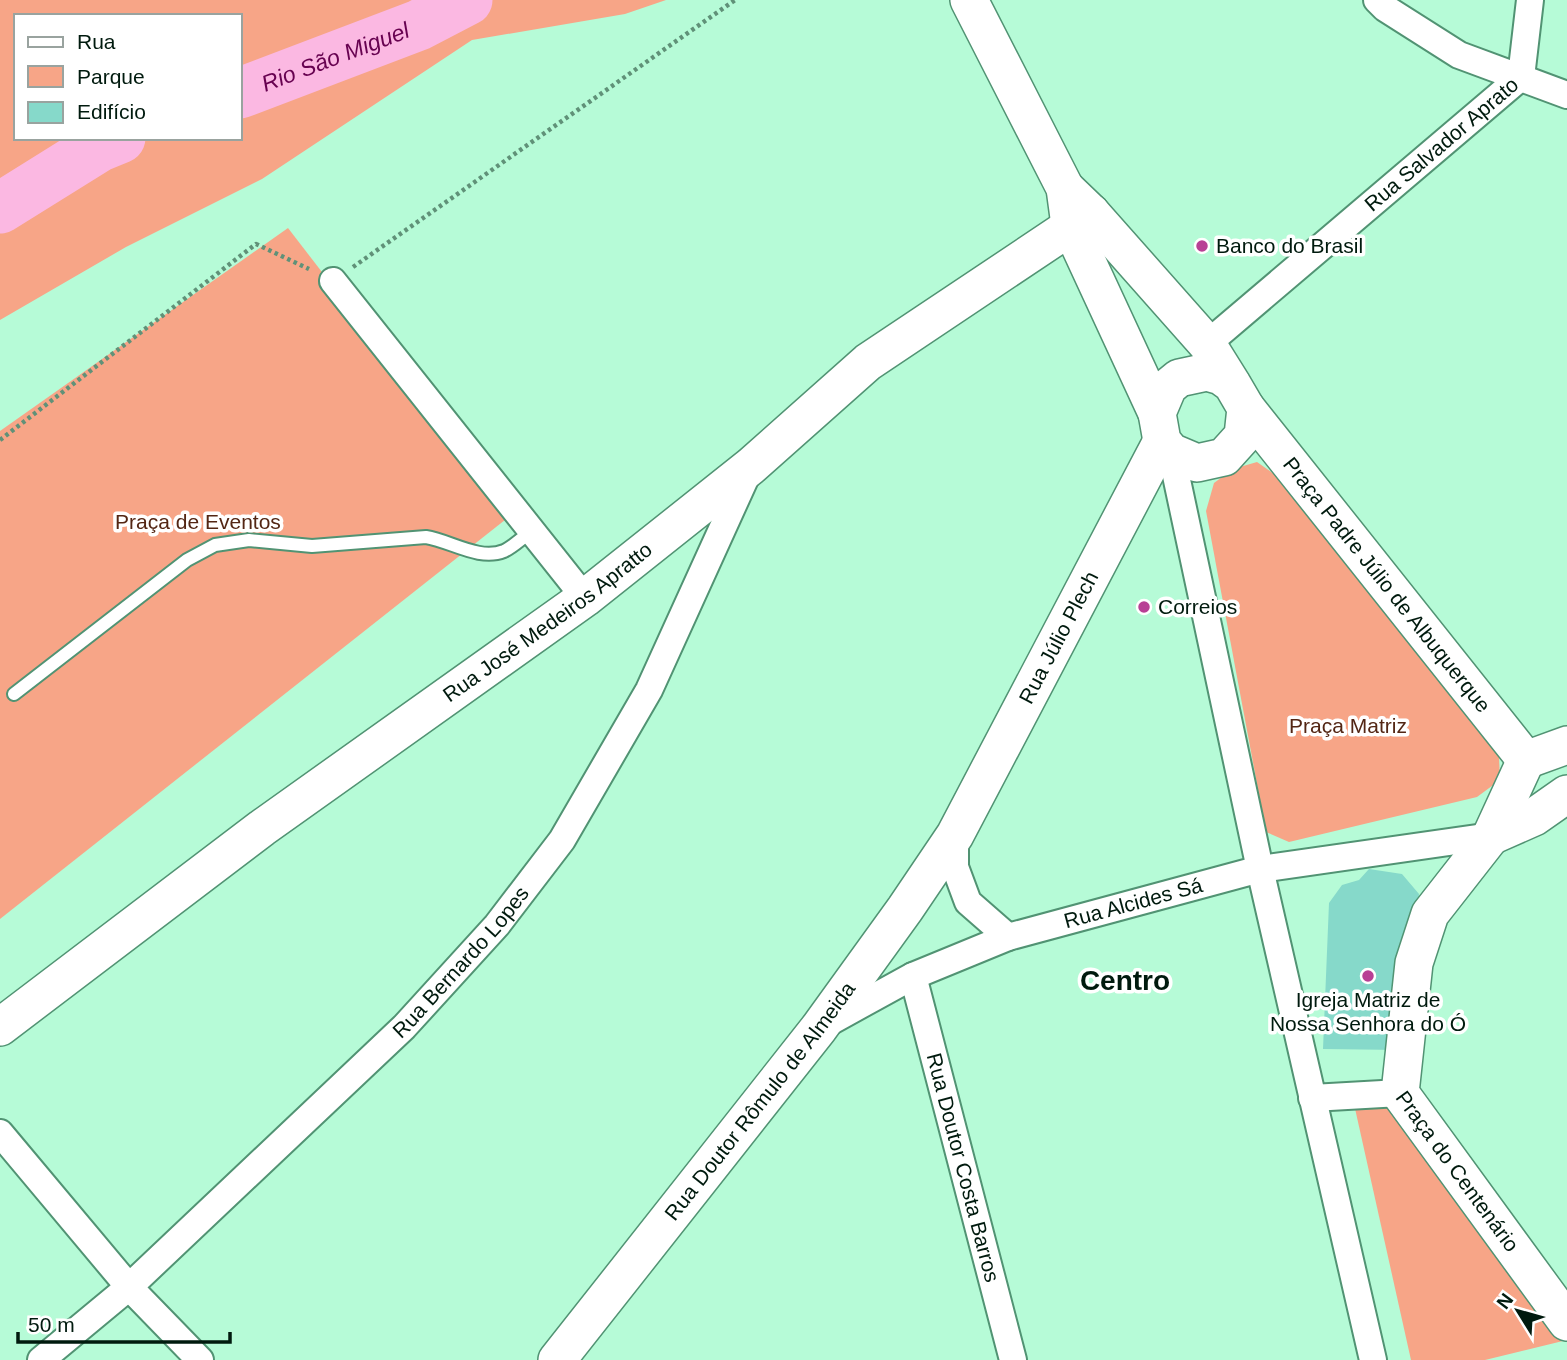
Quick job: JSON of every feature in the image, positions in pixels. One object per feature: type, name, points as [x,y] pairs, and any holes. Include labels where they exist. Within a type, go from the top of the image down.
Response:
[{"type":"main road","points":[[969,0],[1081,219],[1163,435],[1197,463],[1224,457],[1243,436],[1239,396],[1221,376],[1207,372],[1179,378],[1168,387],[1163,435]]},
{"type":"main road","name":"Praça Padre Júlio de Albuquerque","points":[[1081,219],[1207,344],[1239,396],[1526,760]]},
{"type":"main road","name":"Rua José Medeiros Apratto","points":[[0,1027],[262,828],[585,598],[751,466],[868,362],[1081,219]]},
{"type":"main road","name":"Rua Júlio Plech","points":[[955,835],[1163,435]]},
{"type":"main road","points":[[1400,1093],[1414,963],[1430,914],[1491,836],[1526,760],[1567,745]]},
{"type":"main road","points":[[1491,836],[1534,817],[1567,794]]},
{"type":"main road","name":"Rua Doutor Rômulo de Almeida","points":[[557,1360],[819,1028],[955,835]]},
{"type":"main road","name":"Praça do Centenário","points":[[1400,1093],[1567,1322]]},
{"type":"street","points":[[1377,0],[1385,8],[1459,55],[1567,94]]},
{"type":"street","name":"Rua Salvador Aprato","points":[[1207,344],[1521,77],[1530,0]]},
{"type":"street","points":[[333,281],[585,598]]},
{"type":"street","points":[[1163,435],[1373,1360]]},
{"type":"street","name":"Rua Bernardo Lopes","points":[[41,1360],[129,1287],[404,1027],[498,925],[562,840],[649,690],[751,466]]},
{"type":"street","points":[[955,835],[955,867],[968,902],[1008,937]]},
{"type":"street","points":[[1260,869],[1491,836]]},
{"type":"street","name":"Rua Alcides Sá","points":[[819,1028],[914,976],[1008,937],[1260,869]]},
{"type":"street","name":"Rua Doutor Costa Barros","points":[[914,976],[1013,1360]]},
{"type":"street","name":"Praça do Centenário","points":[[1312,1098],[1400,1093]]},
{"type":"street","points":[[0,1133],[129,1287],[200,1360]]},
{"type":"lane","points":[[14,694],[187,559],[215,545],[248,540],[312,546],[426,537],[442,539],[481,554],[503,551],[532,531]]},
{"type":"path","points":[[0,440],[256,244],[333,281],[735,0]]},
{"type":"green space","points":[[0,0],[666,0],[625,14],[472,40],[262,179],[126,247],[0,320]]},
{"type":"green space","name":"Praça de Eventos","points":[[288,228],[510,516],[0,919],[0,431]]},
{"type":"green space","name":"Praça Matriz","points":[[1257,462],[1274,474],[1499,757],[1500,780],[1477,797],[1289,842],[1266,832],[1206,511],[1214,483],[1233,469]]},
{"type":"green space","points":[[1417,1086],[1567,1340],[1485,1360],[1411,1360],[1352,1095]]},
{"type":"building","name":"Igreja Matriz de Nossa Senhora do Ó","points":[[1369,869],[1402,874],[1419,894],[1400,1050],[1323,1049],[1329,903],[1342,885],[1359,880]]},
{"type":"waterway","name":"Rio São Miguel","points":[[242,92],[419,25],[467,0]]},
{"type":"waterway","name":"Rio São Miguel","points":[[0,208],[98,147],[115,140]]},
{"type":"place","name":"Banco do Brasil","points":[[1202,246]]},
{"type":"place","name":"Correios","points":[[1144,607]]},
{"type":"place","name":"Igreja Matriz de Nossa Senhora do Ó","points":[[1368,976]]},
{"type":"district","name":"Centro","points":[[1125,980]]}]
